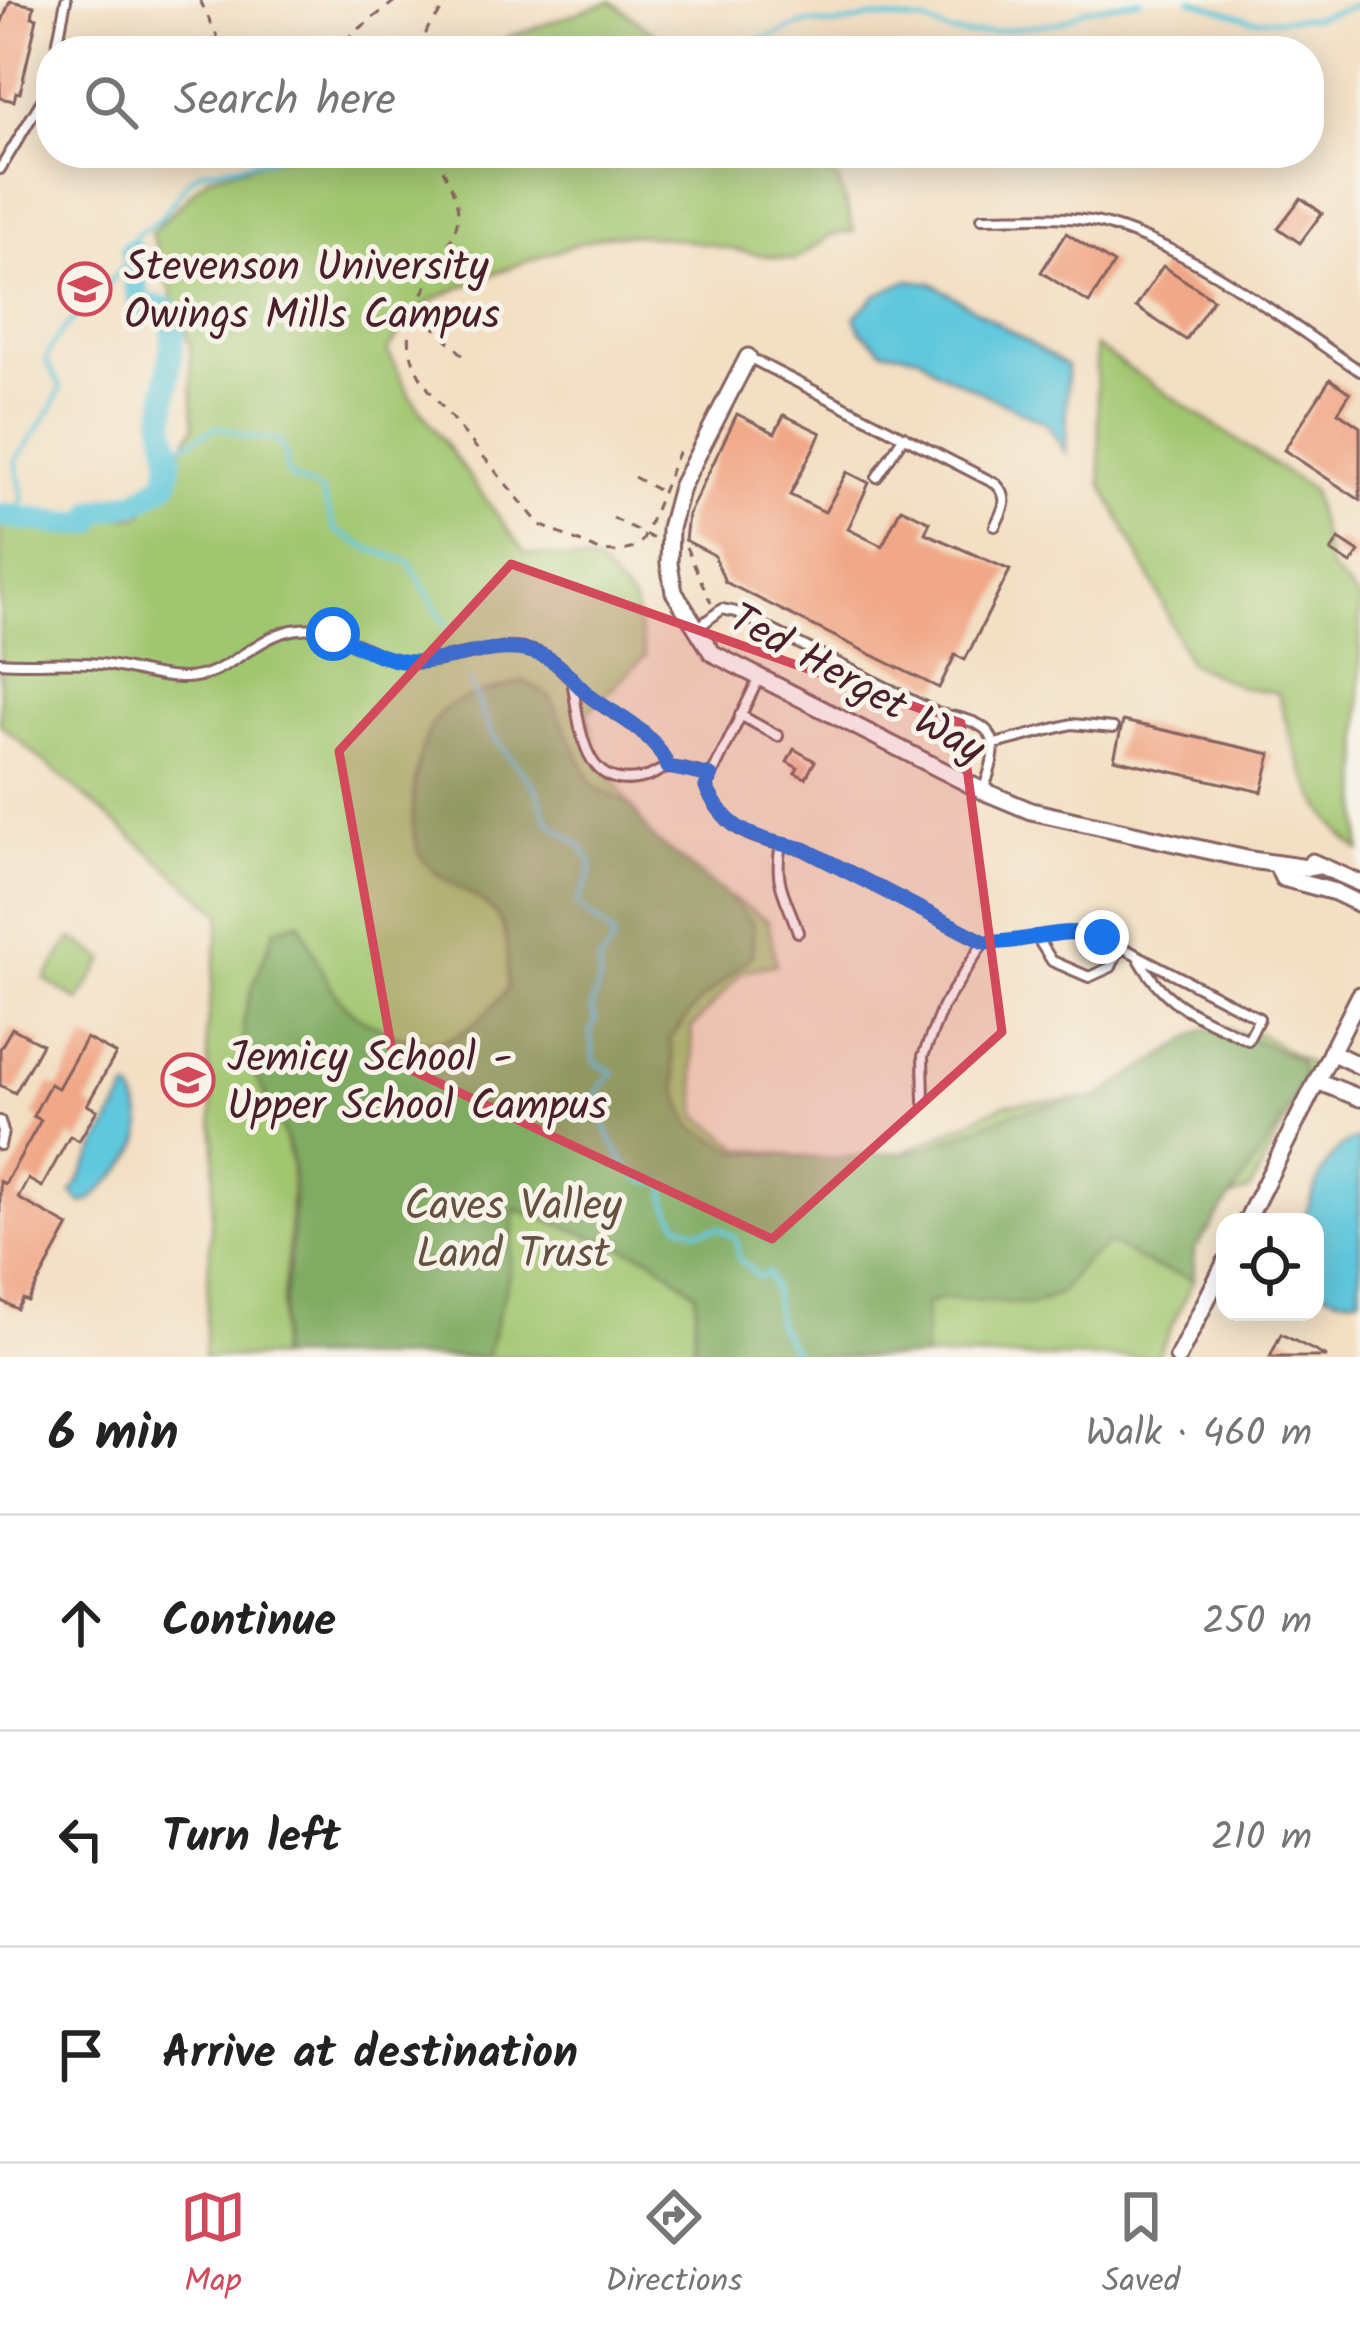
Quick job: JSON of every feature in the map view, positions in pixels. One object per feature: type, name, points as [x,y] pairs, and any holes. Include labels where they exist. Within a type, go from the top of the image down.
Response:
[{"type":"street","name":"Ted Herget Way","points":[[748,357],[682,487],[670,528],[668,564],[674,592],[712,652],[983,791],[1056,818],[1277,865],[1293,855],[1360,904]]},
{"type":"street","name":"Ted Herget Way","points":[[1277,865],[1283,878],[1311,872],[1360,883]]},
{"type":"street","points":[[1250,1213],[1360,995]]},
{"type":"street","points":[[1331,1052],[1360,1066]]},
{"type":"street","points":[[1316,1081],[1360,1098]]},
{"type":"street","points":[[1178,1357],[1216,1294]]},
{"type":"lane","points":[[59,36],[66,0]]},
{"type":"lane","points":[[0,170],[36,110]]},
{"type":"lane","points":[[982,218],[1071,218],[1111,225],[1176,253],[1360,371]]},
{"type":"lane","points":[[748,357],[996,484],[1006,502],[995,526]]},
{"type":"lane","points":[[878,476],[904,436]]},
{"type":"lane","points":[[694,630],[722,609],[736,612],[939,714],[976,721],[991,734],[994,744],[994,760],[983,791]]},
{"type":"lane","points":[[0,662],[100,664],[184,679],[206,675],[270,635],[312,628],[374,654],[412,662],[523,649],[561,664],[590,697],[642,729],[668,767]]},
{"type":"lane","points":[[760,677],[706,787],[728,824],[804,849],[984,942],[1010,944],[1081,930],[1137,955],[1259,1018],[1248,1040],[1153,986],[1137,955]]},
{"type":"lane","points":[[572,679],[583,744],[596,769],[613,778],[644,778],[668,767],[711,776]]},
{"type":"lane","points":[[740,715],[778,736]]},
{"type":"lane","points":[[994,744],[1072,724],[1113,728]]},
{"type":"lane","points":[[781,844],[776,868],[779,888],[798,932]]},
{"type":"lane","points":[[1036,937],[1052,961],[1089,977],[1111,967],[1120,947]]},
{"type":"lane","points":[[924,1102],[923,1056],[944,1006],[984,942]]},
{"type":"lane","points":[[0,1121],[0,1145]]},
{"type":"path","points":[[200,0],[217,36]]},
{"type":"path","points":[[351,36],[396,0]]},
{"type":"path","points":[[425,36],[449,0]]},
{"type":"path","points":[[441,168],[458,214],[452,237],[416,310],[407,350],[419,379],[540,525],[600,551],[635,548],[646,533],[679,450]]},
{"type":"path","points":[[416,310],[466,358]]},
{"type":"path","points":[[634,477],[660,491]]},
{"type":"highlighted area","points":[[511,564],[961,723],[1002,1032],[772,1239],[394,1062],[339,751]]},
{"type":"green space","points":[[611,1],[658,36],[512,36]]},
{"type":"green space","name":"Caves Valley Land Trust","points":[[240,168],[823,168],[838,180],[854,231],[832,235],[795,260],[660,237],[598,238],[435,299],[417,311],[387,350],[411,397],[525,553],[597,563],[634,603],[645,656],[587,713],[596,753],[661,854],[768,921],[776,964],[743,971],[691,1029],[698,1115],[741,1148],[875,1166],[1006,1104],[1106,1097],[1203,1039],[1258,1033],[1314,1067],[1250,1190],[1202,1209],[1132,1253],[1154,1267],[1194,1279],[1157,1357],[362,1357],[400,1122],[244,1021],[245,1051],[280,1122],[292,1164],[277,1357],[204,1357],[215,1151],[206,1034],[221,913],[0,724],[0,524],[141,516],[194,427],[190,345],[151,233],[209,176]]},
{"type":"green space","points":[[1095,346],[1312,490],[1330,569],[1360,599],[1360,851],[1317,800],[1278,693],[1241,687],[1188,662],[1101,482]]},
{"type":"green space","name":"Caves Valley Land Trust","points":[[524,681],[550,697],[593,786],[630,805],[655,840],[724,893],[753,924],[752,956],[698,1003],[670,1039],[678,1093],[691,1126],[739,1152],[831,1159],[923,1150],[1015,1112],[1098,1097],[1204,1029],[1230,1030],[1298,1059],[1304,1076],[1275,1133],[1194,1251],[1194,1279],[1154,1267],[1109,1243],[1084,1262],[1060,1294],[1031,1305],[947,1298],[926,1304],[924,1357],[693,1357],[696,1293],[650,1257],[515,1209],[509,1275],[487,1357],[277,1357],[294,1185],[284,1134],[246,1053],[247,1007],[275,929],[300,922],[342,1002],[362,1019],[403,1038],[439,1041],[454,1036],[483,1017],[508,987],[507,951],[498,918],[431,868],[416,844],[413,826],[415,781],[426,738],[445,709]]},
{"type":"green space","points":[[71,938],[105,959],[79,1001],[45,980]]},
{"type":"water","points":[[909,280],[932,283],[1067,366],[1066,453],[1047,424],[937,371],[920,356],[883,350],[861,331],[855,317],[876,295]]},
{"type":"water","points":[[128,1090],[139,1110],[140,1140],[116,1176],[90,1201],[81,1203],[72,1193]]},
{"type":"water","points":[[1360,1139],[1360,1296],[1342,1297],[1324,1290],[1324,1213],[1306,1213],[1330,1160],[1348,1143]]},
{"type":"building","points":[[10,1],[34,6],[32,17],[37,18],[20,93],[16,92],[14,101],[0,98],[0,27]]},
{"type":"building","points":[[1301,198],[1322,213],[1300,243],[1278,228]]},
{"type":"building","points":[[1066,233],[1114,264],[1089,303],[1041,272]]},
{"type":"building","points":[[1163,266],[1213,299],[1186,340],[1136,307]]},
{"type":"building","points":[[1330,379],[1350,393],[1338,412],[1360,427],[1360,500],[1284,450]]},
{"type":"building","points":[[737,414],[775,433],[784,415],[821,433],[790,495],[825,512],[847,472],[869,483],[848,529],[882,546],[901,508],[930,522],[925,533],[1010,570],[965,660],[955,655],[939,688],[725,582],[714,555],[685,540],[688,515]]},
{"type":"building","points":[[1339,539],[1359,552],[1351,564],[1331,551]]},
{"type":"building","points":[[1123,721],[1271,754],[1262,792],[1114,759]]},
{"type":"building","points":[[794,749],[815,761],[806,778],[787,762]]},
{"type":"building","points":[[12,1028],[42,1044],[15,1093],[0,1085],[0,1049]]},
{"type":"building","points":[[86,1038],[116,1054],[87,1105],[97,1110],[79,1141],[70,1136],[42,1187],[28,1179],[18,1198],[69,1226],[28,1301],[23,1299],[17,1309],[0,1300],[0,1181],[5,1184],[41,1120],[33,1116],[50,1084],[58,1088]]},
{"type":"building","points":[[1281,1334],[1327,1357],[1270,1357]]},
{"type":"waterway","points":[[772,36],[808,22],[836,25],[873,17],[925,22],[968,35],[1061,22],[1087,9],[1141,0]]},
{"type":"waterway","points":[[1191,0],[1252,20],[1314,18],[1360,5]]},
{"type":"waterway","points":[[16,515],[23,499],[16,461],[61,387],[46,361],[52,347],[119,270],[135,236],[160,219],[190,179],[220,168]]},
{"type":"waterway","points":[[0,515],[91,523],[95,512],[138,501],[167,482],[171,457],[164,422],[174,320],[167,309],[140,304],[134,278],[143,266],[132,251]]},
{"type":"waterway","points":[[166,440],[178,447],[218,427],[280,441],[287,458],[285,467],[293,479],[321,491],[335,530],[367,548],[409,562],[446,625]]},
{"type":"waterway","points":[[469,681],[492,735],[536,789],[549,822],[580,845],[592,863],[576,904],[613,935],[613,944],[599,963],[600,981],[591,1009],[596,1020],[590,1032],[595,1062],[614,1073],[597,1092],[612,1143],[637,1177],[665,1183],[666,1201],[679,1224],[697,1231],[719,1228],[736,1239],[738,1258],[758,1277],[768,1273],[777,1323],[797,1357]]},
{"type":"place","name":"Stevenson University Owings Mills Campus","points":[[85,289]]},
{"type":"place","name":"Jemicy School - Upper School Campus","points":[[188,1080]]},
{"type":"route","points":[[333,634],[374,654],[412,662],[495,649],[542,655],[561,664],[590,697],[642,729],[668,767],[711,776],[706,787],[728,824],[804,849],[984,942],[1010,944],[1081,930],[1102,937]]}]
